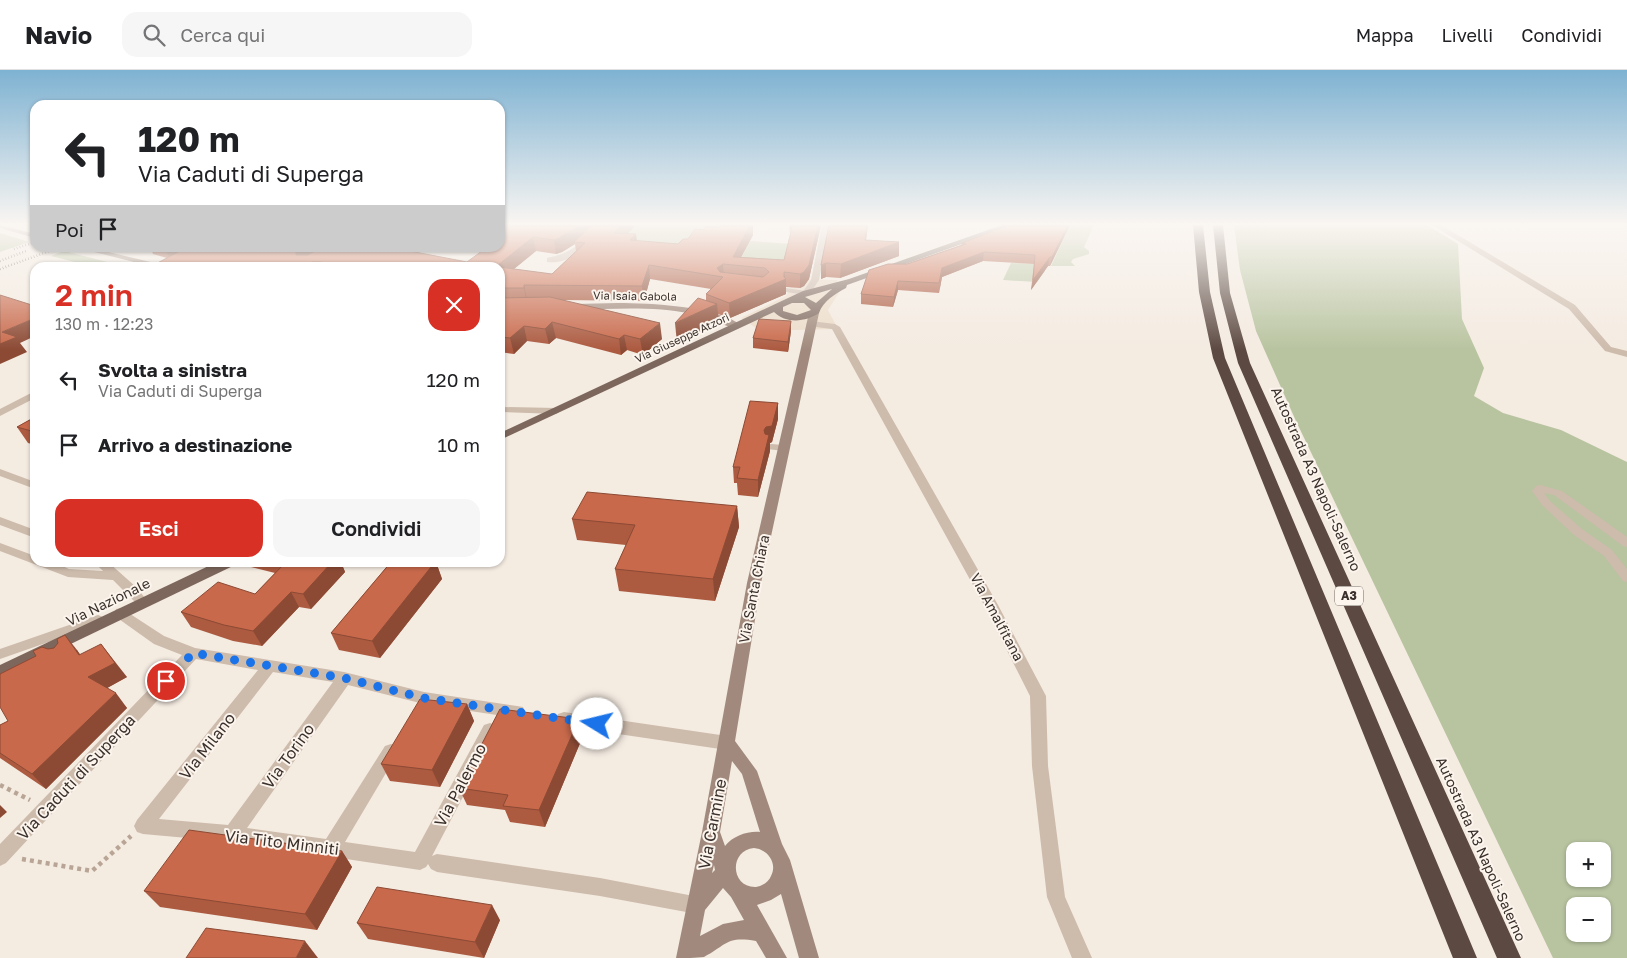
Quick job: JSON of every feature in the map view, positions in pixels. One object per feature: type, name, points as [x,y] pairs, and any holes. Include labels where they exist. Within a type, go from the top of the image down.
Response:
[{"type":"highway","name":"A3","points":[[1201,266],[1202,288],[1210,330],[1219,358],[1465,958]]},
{"type":"highway","name":"Autostrada A3 Napoli-Salerno","points":[[1222,266],[1224,293],[1244,363],[1510,958]]},
{"type":"main road","name":"Via Giuseppe Atzori","points":[[556,411],[737,326],[758,318],[784,301],[796,299],[806,293],[828,290],[894,266]]},
{"type":"main road","name":"Via Giuseppe Atzori","points":[[758,318],[806,316],[828,290]]},
{"type":"main road","points":[[778,306],[778,312],[781,314],[806,316],[811,302],[796,299]]},
{"type":"main road","points":[[505,435],[556,411]]},
{"type":"main road","name":"Via Nazionale","points":[[0,672],[58,652],[121,613],[218,567]]},
{"type":"street","points":[[806,293],[815,280],[818,266]]},
{"type":"street","points":[[815,280],[828,290]]},
{"type":"street","name":"Via Isaia Gabola","points":[[570,307],[666,306],[712,315],[737,326]]},
{"type":"street","name":"Via Santa Chiara","points":[[727,743],[754,583],[806,316]]},
{"type":"street","name":"Via Amalfitana","points":[[806,316],[835,327],[992,604],[1038,696],[1040,766],[1056,897],[1082,958]]},
{"type":"street","points":[[121,613],[159,640],[193,653],[344,678],[424,698],[530,714]]},
{"type":"street","name":"Via Caduti di Superga","points":[[1,857],[193,653]]},
{"type":"street","name":"Via Milano","points":[[143,826],[270,666]]},
{"type":"street","name":"Via Torino","points":[[232,834],[344,678]]},
{"type":"street","points":[[414,714],[424,698]]},
{"type":"street","name":"Via Palermo","points":[[428,862],[501,709]]},
{"type":"street","points":[[549,717],[727,743],[749,771],[774,848]]},
{"type":"street","points":[[331,848],[398,740]]},
{"type":"street","name":"Via Carmine","points":[[687,958],[727,743]]},
{"type":"street","name":"Via Tito Minniti","points":[[143,826],[232,834],[535,876],[662,897],[697,905]]},
{"type":"street","points":[[711,832],[732,887],[739,893],[777,958]]},
{"type":"street","points":[[725,871],[727,859],[733,850],[742,844],[753,841],[764,842],[774,848],[779,854],[809,958]]},
{"type":"street","points":[[739,893],[750,896],[767,892],[779,881],[783,870]]},
{"type":"street","name":"Via Carmine","points":[[697,905],[725,871]]},
{"type":"street","points":[[687,958],[705,944],[736,930],[761,932]]},
{"type":"lane","points":[[1504,266],[1572,307],[1608,348],[1627,354]]},
{"type":"lane","points":[[788,290],[806,293]]},
{"type":"lane","points":[[0,413],[30,397]]},
{"type":"lane","points":[[505,410],[556,411]]},
{"type":"lane","points":[[0,472],[30,484]]},
{"type":"lane","points":[[1627,543],[1558,493],[1540,488],[1537,491],[1546,503],[1578,532],[1608,553],[1627,578]]},
{"type":"lane","points":[[0,521],[30,532]]},
{"type":"lane","points":[[0,547],[30,558]]},
{"type":"lane","points":[[54,567],[68,572],[116,576]]},
{"type":"lane","points":[[106,567],[132,590],[143,603]]},
{"type":"lane","points":[[0,654],[121,613]]},
{"type":"path","points":[[0,785],[46,809]]},
{"type":"path","points":[[1,857],[92,871],[143,826]]},
{"type":"green space","points":[[736,266],[794,266],[794,270],[733,273]]},
{"type":"green space","points":[[1009,266],[1034,266],[1033,270],[1045,271],[1037,282],[1003,280]]},
{"type":"green space","points":[[1240,266],[1459,266],[1462,319],[1484,368],[1474,396],[1503,413],[1561,430],[1627,462],[1627,958],[1553,958],[1296,421],[1256,331]]},
{"type":"shaded area","points":[[795,279],[837,280],[840,291],[828,310],[838,329],[793,330],[756,328],[741,318],[786,296]]},
{"type":"building","points":[[560,266],[649,266],[642,286],[524,285],[524,288],[505,288],[505,268],[552,274]]},
{"type":"building","points":[[658,266],[719,266],[717,268],[720,272],[763,277],[769,272],[765,268],[749,266],[808,266],[800,274],[784,272],[786,279],[729,303],[706,294],[723,277]]},
{"type":"building","points":[[880,266],[946,266],[942,268],[939,283],[898,281],[894,297],[861,294],[869,270]]},
{"type":"building","points":[[1034,266],[1043,266],[1033,280]]},
{"type":"building","points":[[0,295],[30,304],[30,320],[2,332],[17,337],[0,344]]},
{"type":"building","points":[[550,297],[660,323],[640,339],[624,335],[619,339],[552,322],[545,329],[524,326],[510,338],[505,338],[505,298]]},
{"type":"building","points":[[698,298],[717,304],[675,323]]},
{"type":"building","points":[[759,319],[791,321],[788,342],[753,338]]},
{"type":"building","points":[[750,401],[778,403],[772,426],[766,427],[764,430],[765,434],[769,435],[758,480],[737,478],[740,467],[733,467]]},
{"type":"building","points":[[30,420],[30,431],[17,427]]},
{"type":"building","points":[[587,492],[737,506],[713,579],[615,569],[635,525],[572,519]]},
{"type":"building","points":[[281,567],[327,567],[303,594],[291,592],[253,631],[224,625],[181,612],[218,582],[255,594]]},
{"type":"building","points":[[387,567],[431,567],[372,641],[331,633]]},
{"type":"building","points":[[65,635],[79,655],[101,644],[115,663],[88,677],[116,693],[32,774],[0,753],[0,725],[8,721],[0,707],[0,674],[36,656],[33,651],[42,647],[54,648],[58,643],[57,639]]},
{"type":"building","points":[[420,699],[467,704],[432,770],[381,764]]},
{"type":"building","points":[[500,709],[579,719],[539,810],[503,806],[508,795],[459,788]]},
{"type":"building","points":[[189,830],[342,851],[305,914],[144,891]]},
{"type":"building","points":[[377,887],[492,905],[475,942],[357,923]]},
{"type":"building","points":[[206,928],[305,941],[296,958],[186,958]]},
{"type":"railway","points":[[0,269],[7,266]]},
{"type":"route","points":[[166,681],[193,653],[344,678],[424,698],[597,724]]}]
